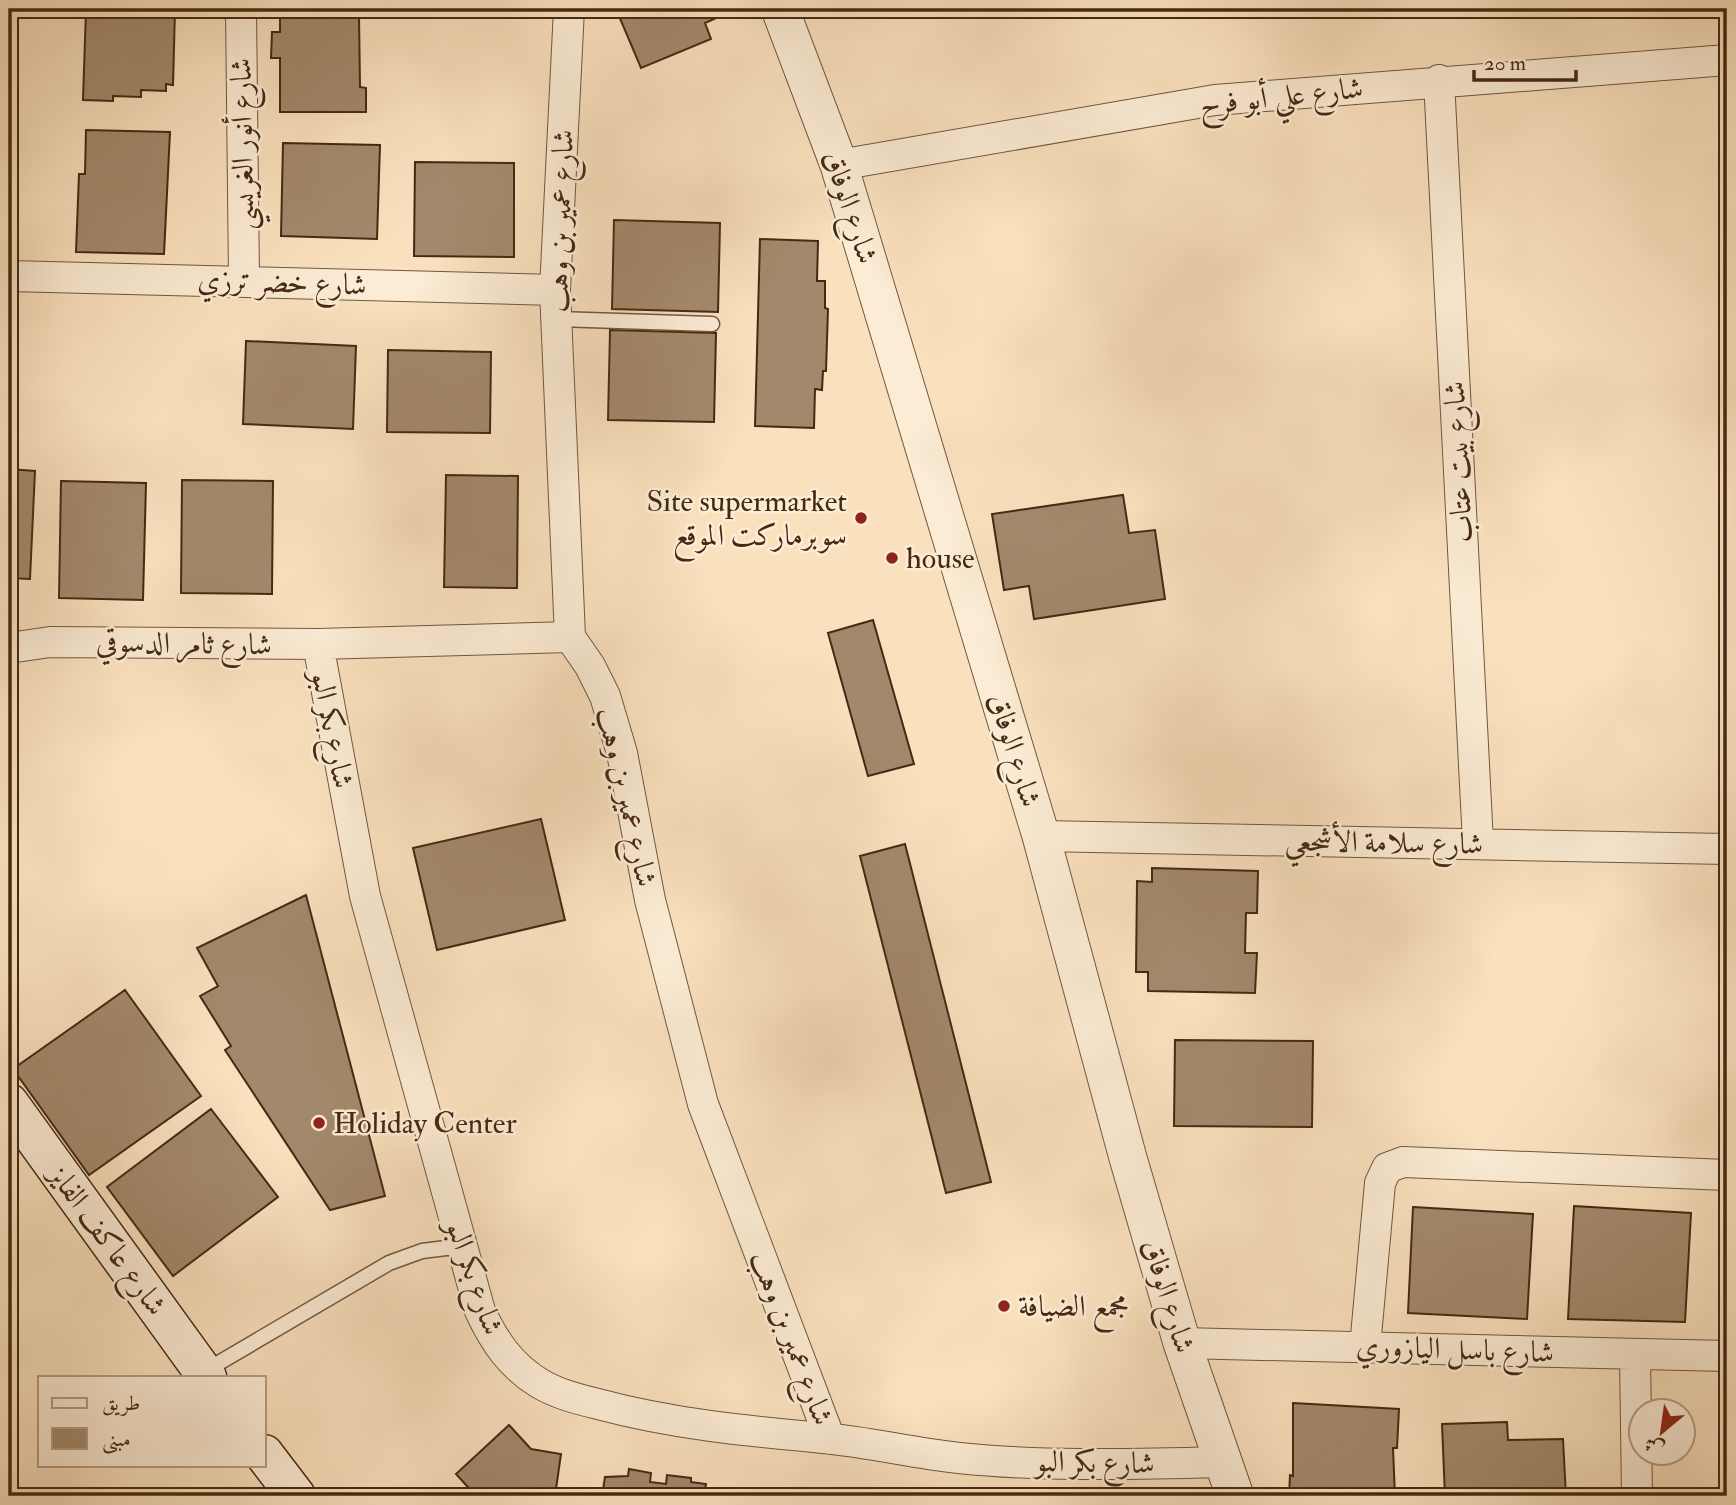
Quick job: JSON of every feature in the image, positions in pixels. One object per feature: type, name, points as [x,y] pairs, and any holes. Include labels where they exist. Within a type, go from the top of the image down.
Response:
[{"type":"main road","name":"شارع عاكف الفايز","points":[[9,1103],[206,1375]]},
{"type":"main road","points":[[266,1457],[296,1496]]},
{"type":"street","name":"شارع أنور الغريسي","points":[[241,9],[244,280]]},
{"type":"street","name":"شارع عمير بن وهب","points":[[569,9],[555,290],[570,637],[590,666],[608,707],[622,753],[650,900],[704,1104],[830,1439]]},
{"type":"street","name":"شارع الوفاق","points":[[780,9],[839,165],[1041,836],[1128,1158],[1182,1343],[1235,1496]]},
{"type":"street","name":"شارع علي أبو فرح","points":[[839,165],[1215,100],[1439,80],[1727,60]]},
{"type":"street","name":"شارع بيت عتاب","points":[[1439,80],[1478,843]]},
{"type":"street","name":"شارع خضر ترزي","points":[[9,276],[555,290]]},
{"type":"street","name":"شارع ثامر الدسوقي","points":[[9,648],[50,642],[317,644],[570,637]]},
{"type":"street","name":"شارع بكر البو","points":[[317,644],[365,896],[480,1311],[495,1342],[515,1366],[541,1384],[570,1397],[631,1413],[722,1428],[830,1439],[959,1458],[1097,1465],[1223,1462]]},
{"type":"street","name":"شارع سلامة الأشجعي","points":[[1041,836],[1727,849]]},
{"type":"street","points":[[1365,1347],[1380,1183],[1387,1168],[1403,1162],[1727,1175]]},
{"type":"street","name":"شارع باسل اليازوري","points":[[1182,1343],[1727,1356]]},
{"type":"street","points":[[1635,1354],[1637,1496]]},
{"type":"lane","points":[[557,319],[712,324]]},
{"type":"lane","points":[[206,1375],[389,1263],[422,1251],[462,1246]]},
{"type":"building","points":[[86,9],[175,10],[173,85],[166,84],[166,91],[141,90],[141,97],[113,96],[113,101],[83,100]]},
{"type":"building","points":[[280,9],[366,9],[366,16],[359,16],[360,87],[366,88],[366,112],[280,112],[280,58],[271,58],[272,32],[280,32]]},
{"type":"building","points":[[616,9],[722,9],[725,14],[705,23],[711,39],[641,68]]},
{"type":"building","points":[[86,130],[170,132],[164,254],[76,252],[79,174],[85,174]]},
{"type":"building","points":[[283,143],[380,145],[377,239],[281,236]]},
{"type":"building","points":[[415,162],[514,163],[514,257],[414,256]]},
{"type":"building","points":[[614,220],[720,223],[718,312],[612,309]]},
{"type":"building","points":[[760,239],[818,241],[817,281],[825,281],[825,308],[828,309],[826,371],[823,371],[822,390],[815,389],[814,428],[755,426]]},
{"type":"building","points":[[610,330],[716,333],[714,422],[608,420]]},
{"type":"building","points":[[246,341],[356,346],[353,429],[243,424]]},
{"type":"building","points":[[388,350],[491,352],[490,433],[387,432]]},
{"type":"building","points":[[9,469],[35,471],[30,579],[9,578]]},
{"type":"building","points":[[446,475],[518,476],[517,588],[444,587]]},
{"type":"building","points":[[182,480],[273,481],[272,594],[181,593]]},
{"type":"building","points":[[61,481],[146,483],[143,600],[59,598]]},
{"type":"building","points":[[1123,495],[1129,533],[1155,530],[1165,599],[1034,619],[1029,586],[1004,590],[992,514]]},
{"type":"building","points":[[873,620],[914,764],[868,776],[828,633]]},
{"type":"building","points":[[541,819],[565,920],[437,950],[413,848]]},
{"type":"building","points":[[905,844],[991,1182],[946,1193],[860,856]]},
{"type":"building","points":[[1152,868],[1258,871],[1257,913],[1246,913],[1245,953],[1257,953],[1255,993],[1148,991],[1148,972],[1136,972],[1137,881],[1152,882]]},
{"type":"building","name":"Holiday Center","points":[[306,895],[385,1196],[330,1210],[225,1050],[231,1046],[200,996],[218,986],[197,948]]},
{"type":"building","points":[[125,990],[201,1096],[89,1175],[13,1069]]},
{"type":"building","points":[[1175,1040],[1313,1041],[1312,1127],[1174,1126]]},
{"type":"building","points":[[211,1109],[278,1197],[173,1276],[107,1187]]},
{"type":"building","points":[[1574,1206],[1691,1213],[1685,1322],[1568,1319]]},
{"type":"building","points":[[1413,1207],[1533,1214],[1527,1319],[1408,1313]]},
{"type":"building","points":[[1293,1403],[1399,1409],[1397,1448],[1393,1448],[1395,1496],[1289,1496],[1290,1475],[1293,1476]]},
{"type":"building","points":[[1507,1422],[1508,1440],[1563,1439],[1566,1496],[1445,1496],[1442,1424]]},
{"type":"building","points":[[509,1425],[531,1449],[561,1454],[555,1496],[476,1496],[456,1474]]},
{"type":"building","points":[[629,1469],[651,1473],[650,1482],[666,1484],[667,1475],[691,1478],[691,1482],[706,1484],[705,1489],[714,1490],[714,1496],[602,1496],[605,1477],[628,1476]]},
{"type":"place","name":"Site supermarket سوبرماركت الموقع","points":[[861,518]]},
{"type":"place","name":"house","points":[[892,558]]},
{"type":"place","name":"Holiday Center","points":[[319,1123]]},
{"type":"place","name":"مجمع الضيافة","points":[[1004,1306]]}]
